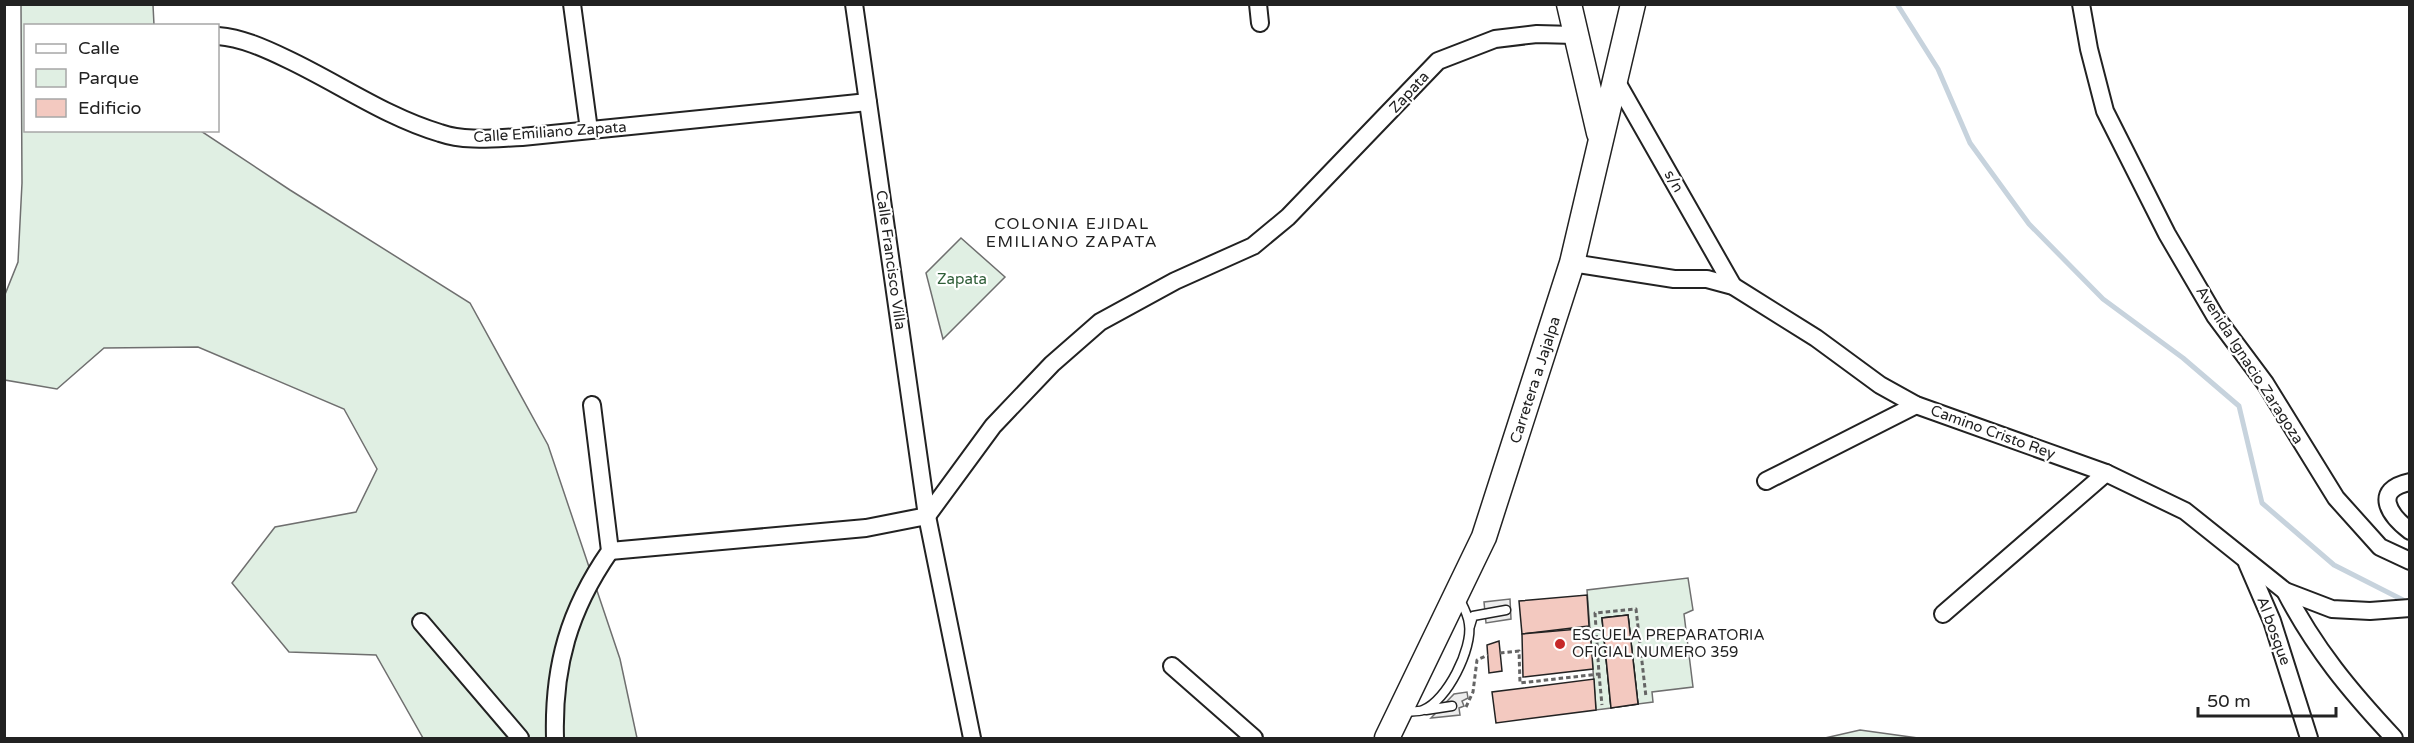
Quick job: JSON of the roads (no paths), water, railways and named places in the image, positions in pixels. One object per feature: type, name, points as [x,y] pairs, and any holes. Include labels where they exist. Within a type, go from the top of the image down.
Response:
[{"type":"street","points":[[572,4],[589,130]]},
{"type":"street","name":"Calle Francisco Villa","points":[[855,4],[927,516],[972,738]]},
{"type":"street","points":[[1258,4],[1260,23]]},
{"type":"street","name":"Carretera a Jajalpa","points":[[1387,738],[1411,711],[1456,592],[1484,537],[1572,263],[1600,138],[1569,4]]},
{"type":"street","points":[[1600,138],[1633,4]]},
{"type":"street","name":"Avenida Ignacio Zaragoza","points":[[2081,4],[2089,49],[2105,111],[2167,234],[2215,316],[2265,383],[2336,498],[2380,547],[2409,561]]},
{"type":"street","name":"Zapata","points":[[927,516],[993,426],[1052,364],[1100,322],[1175,281],[1253,246],[1288,217],[1438,61],[1495,39],[1537,34],[1575,35]]},
{"type":"street","name":"Calle Emiliano Zapata","points":[[219,36],[234,37],[264,48],[406,121],[442,134],[472,139],[589,130],[868,102]]},
{"type":"street","name":"s/n","points":[[1614,77],[1733,286]]},
{"type":"street","name":"Camino Cristo Rey","points":[[1572,263],[1674,279],[1707,279],[1733,286],[1816,338],[1880,385],[1916,405],[2106,473],[2185,511],[2285,591],[2332,609],[2370,611],[2409,608]]},
{"type":"street","points":[[555,738],[558,671],[567,631],[588,584],[610,551],[592,405]]},
{"type":"street","points":[[1766,481],[1916,405]]},
{"type":"street","points":[[1943,614],[2106,473]]},
{"type":"street","points":[[2409,482],[2392,490],[2387,498],[2388,508],[2395,520],[2409,531]]},
{"type":"street","points":[[610,551],[866,528],[927,516]]},
{"type":"street","name":"Al bosque","points":[[2246,559],[2272,621],[2309,738]]},
{"type":"street","points":[[2285,591],[2312,639],[2342,682],[2394,738]]},
{"type":"street","points":[[421,622],[520,738]]},
{"type":"street","points":[[1172,666],[1254,738]]},
{"type":"lane","points":[[1456,592],[1470,626]]},
{"type":"lane","points":[[1411,711],[1439,698],[1455,674],[1465,653],[1473,616],[1506,610]]},
{"type":"lane","points":[[1411,711],[1452,706]]},
{"type":"waterway","points":[[1897,4],[1938,69],[1970,143],[2029,224],[2103,299],[2183,358],[2239,406],[2262,503],[2334,565],[2403,600]]},
{"type":"place","name":"ESCUELA PREPARATORIA OFICIAL NUMERO 359","points":[[1560,644]]},
{"type":"district","name":"COLONIA EJIDAL EMILIANO ZAPATA","points":[[1072,232]]}]
